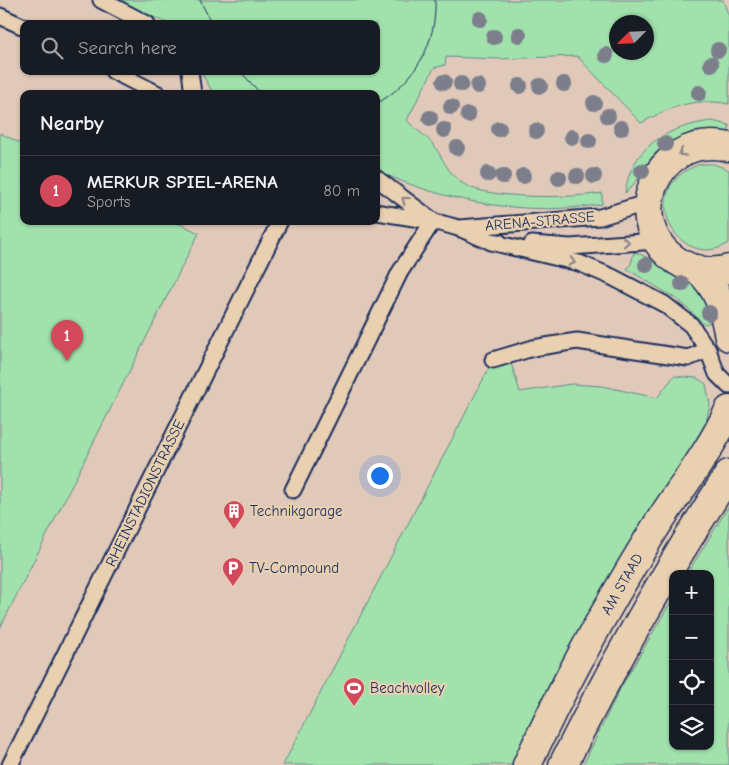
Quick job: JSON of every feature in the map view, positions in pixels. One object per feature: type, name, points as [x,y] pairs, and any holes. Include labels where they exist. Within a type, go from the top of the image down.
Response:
[{"type":"street","points":[[718,344],[719,298],[709,280],[697,270],[670,256],[658,241],[650,222],[649,202],[651,191],[660,171],[676,156],[701,146],[729,147]]},
{"type":"street","points":[[697,270],[716,271],[729,269]]},
{"type":"street","name":"AM STAAD","points":[[526,765],[610,606],[652,533],[707,449],[729,410]]},
{"type":"street","points":[[563,765],[606,680],[653,595],[729,474]]},
{"type":"lane","points":[[101,0],[139,20]]},
{"type":"lane","points":[[0,16],[20,25]]},
{"type":"lane","points":[[121,75],[150,90]]},
{"type":"lane","points":[[191,75],[192,90]]},
{"type":"lane","name":"ARENA-STRASSE","points":[[380,181],[434,221]]},
{"type":"lane","name":"ARENA-STRASSE","points":[[458,228],[600,217],[649,202]]},
{"type":"lane","name":"ARENA-STRASSE","points":[[380,213],[434,221],[458,228],[491,242],[579,263],[612,276],[664,304],[718,344],[717,374],[729,386]]},
{"type":"lane","points":[[293,490],[400,272],[434,221]]},
{"type":"lane","name":"RHEINSTADIONSTRASSE","points":[[10,765],[278,225]]},
{"type":"lane","name":"ARENA-STRASSE","points":[[491,242],[570,247],[658,241]]},
{"type":"lane","points":[[493,360],[533,348],[577,341],[688,358],[718,344]]},
{"type":"green space","points":[[116,0],[723,0],[729,17],[729,104],[705,102],[683,105],[662,112],[641,123],[577,56],[499,59],[446,57],[445,65],[434,68],[407,120],[432,143],[457,179],[473,189],[509,195],[552,197],[602,193],[602,204],[574,208],[545,209],[486,204],[429,191],[380,172],[380,90],[212,90],[202,75],[380,75],[380,20],[160,20]]},
{"type":"green space","points":[[712,121],[729,125],[729,134],[708,131],[687,135],[667,144],[651,158],[636,181],[625,193],[635,163],[655,141],[681,128]]},
{"type":"green space","points":[[0,133],[20,143],[20,225],[182,225],[199,233],[0,628]]},
{"type":"green space","points":[[701,164],[714,164],[729,170],[729,243],[710,250],[693,247],[679,238],[670,224],[666,207],[669,190],[680,175]]},
{"type":"green space","points":[[634,252],[669,268],[693,284],[703,296],[715,321],[704,324],[680,301],[627,269],[631,264]]},
{"type":"green space","points":[[511,363],[520,392],[571,384],[602,386],[657,398],[674,376],[697,378],[706,384],[710,405],[699,452],[667,497],[556,672],[514,765],[283,765],[490,366]]},
{"type":"green space","points":[[729,506],[729,765],[583,765],[620,689],[669,605],[669,750],[714,750],[714,570],[689,570]]},
{"type":"tram line","points":[[200,0],[210,20]]},
{"type":"tram line","points":[[380,101],[402,85],[421,60],[432,32],[435,0]]},
{"type":"tram line","points":[[244,75],[257,90]]},
{"type":"place","name":"MERKUR SPIEL-ARENA","points":[[67,361]]},
{"type":"place","name":"Technikgarage","points":[[234,530]]},
{"type":"place","name":"TV-Compound","points":[[233,587]]},
{"type":"place","name":"Beachvolley","points":[[354,707]]}]
